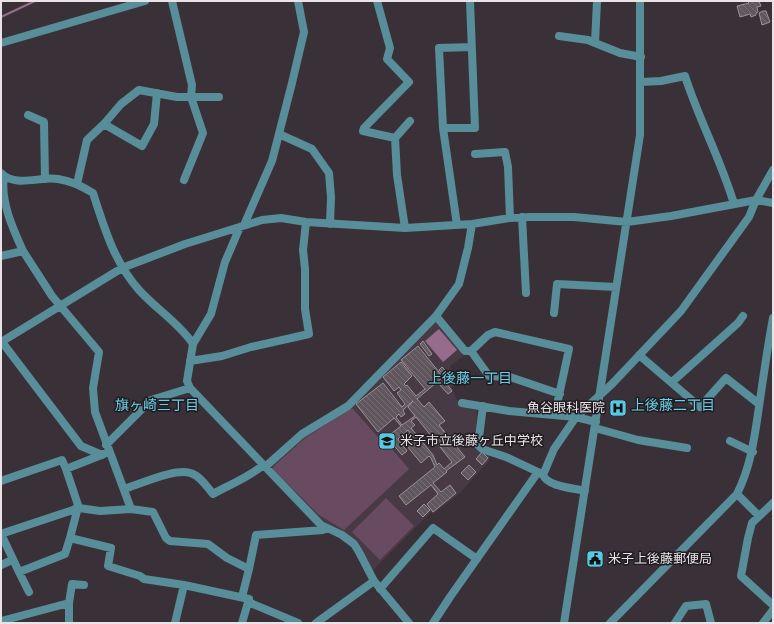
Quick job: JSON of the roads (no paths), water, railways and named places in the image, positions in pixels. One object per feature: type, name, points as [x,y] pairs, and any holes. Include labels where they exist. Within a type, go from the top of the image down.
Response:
[{"type":"street","points":[[1,43],[144,1]]},
{"type":"street","points":[[172,1],[192,85],[190,98],[202,133],[184,180]]},
{"type":"street","points":[[298,1],[304,32],[272,161],[225,262],[211,314],[193,344],[187,381],[190,388],[321,525],[342,535],[354,544],[374,582],[404,621]]},
{"type":"street","points":[[377,1],[390,48],[387,59],[409,82],[364,128],[363,131],[395,138]]},
{"type":"street","points":[[443,128],[475,128],[470,1]]},
{"type":"street","points":[[595,42],[596,1]]},
{"type":"street","points":[[564,623],[640,136],[640,1]]},
{"type":"street","points":[[560,36],[588,40],[620,54],[641,57]]},
{"type":"street","points":[[457,225],[443,128],[439,48],[471,47]]},
{"type":"street","points":[[641,82],[661,81],[685,76],[693,101],[727,181],[734,204]]},
{"type":"street","points":[[77,184],[87,140],[104,124],[121,104],[140,90],[177,97],[219,97]]},
{"type":"street","points":[[104,124],[142,146],[154,124],[157,93]]},
{"type":"street","points":[[28,115],[44,122],[45,179]]},
{"type":"street","points":[[405,228],[397,174],[395,138],[410,121]]},
{"type":"street","points":[[279,134],[312,149],[329,173],[331,197],[330,224]]},
{"type":"street","points":[[474,154],[505,152],[508,167],[510,218]]},
{"type":"street","points":[[433,623],[476,559],[541,474],[554,449],[576,416],[639,355],[681,311],[749,217],[756,200],[773,170]]},
{"type":"street","points":[[131,509],[124,489],[106,451],[95,412],[93,397],[94,374],[99,352],[60,306],[23,251],[5,207],[2,196],[2,175],[18,181],[57,179],[77,184],[93,193],[108,239],[122,268],[138,289],[186,334],[193,344]]},
{"type":"street","points":[[106,451],[81,446],[2,342],[122,268],[242,226],[262,220],[281,218],[330,224],[405,228],[472,224],[522,217],[574,218],[626,222],[756,200],[773,203]]},
{"type":"street","points":[[522,217],[526,293]]},
{"type":"street","points":[[190,360],[222,356],[251,347],[309,334],[305,309],[305,269],[303,250],[306,222]]},
{"type":"street","points":[[124,489],[182,471],[193,473],[201,479],[213,494],[244,476],[254,473],[302,434],[348,406],[436,316],[459,284],[472,224]]},
{"type":"street","points":[[1,256],[23,251]]},
{"type":"street","points":[[554,313],[556,284],[616,286]]},
{"type":"street","points":[[436,316],[465,351],[471,351],[488,335],[495,332],[569,349],[555,414]]},
{"type":"street","points":[[672,382],[738,323],[743,316]]},
{"type":"street","points":[[610,623],[737,494],[744,480],[753,452],[759,404],[770,353],[773,318]]},
{"type":"street","points":[[471,351],[490,376],[510,377],[560,394]]},
{"type":"street","points":[[639,355],[700,407],[726,378],[759,404]]},
{"type":"street","points":[[66,469],[106,451],[151,400],[190,388]]},
{"type":"street","points":[[462,403],[509,411],[576,416],[638,440],[687,448]]},
{"type":"street","points":[[483,406],[478,445],[482,449],[506,457],[541,474],[553,483],[585,491]]},
{"type":"street","points":[[730,441],[753,452]]},
{"type":"street","points":[[1,481],[62,460],[78,508],[65,554],[19,572]]},
{"type":"street","points":[[737,494],[759,516]]},
{"type":"street","points":[[773,503],[752,523],[741,576],[773,605]]},
{"type":"street","points":[[29,592],[12,560],[1,534],[78,508],[100,511],[131,509],[153,512],[166,538],[170,541],[201,542],[208,544],[227,558],[249,569]]},
{"type":"street","points":[[242,623],[249,569],[256,535],[323,530],[326,528]]},
{"type":"street","points":[[380,589],[433,528],[476,559]]},
{"type":"street","points":[[70,538],[111,548],[108,566],[140,576],[144,579],[184,585],[245,600],[298,623]]},
{"type":"street","points":[[1,564],[12,560]]},
{"type":"street","points":[[316,623],[374,582]]},
{"type":"street","points":[[69,623],[69,604],[72,584],[84,585]]},
{"type":"street","points":[[175,623],[184,585]]},
{"type":"street","points":[[1,621],[69,604]]},
{"type":"street","points":[[675,623],[686,606],[706,604],[711,623]]},
{"type":"street","points":[[763,623],[773,610]]},
{"type":"waterway","points":[[1,17],[35,1]]},
{"type":"place","name":"魚谷眼科医院","points":[[618,408]]},
{"type":"place","name":"米子市立後藤ヶ丘中学校","points":[[387,441]]},
{"type":"place","name":"米子上後藤郵便局","points":[[595,559]]},
{"type":"district","name":"上後藤一丁目","points":[[470,378]]},
{"type":"district","name":"旗ヶ崎三丁目","points":[[157,405]]},
{"type":"district","name":"上後藤二丁目","points":[[673,405]]}]
